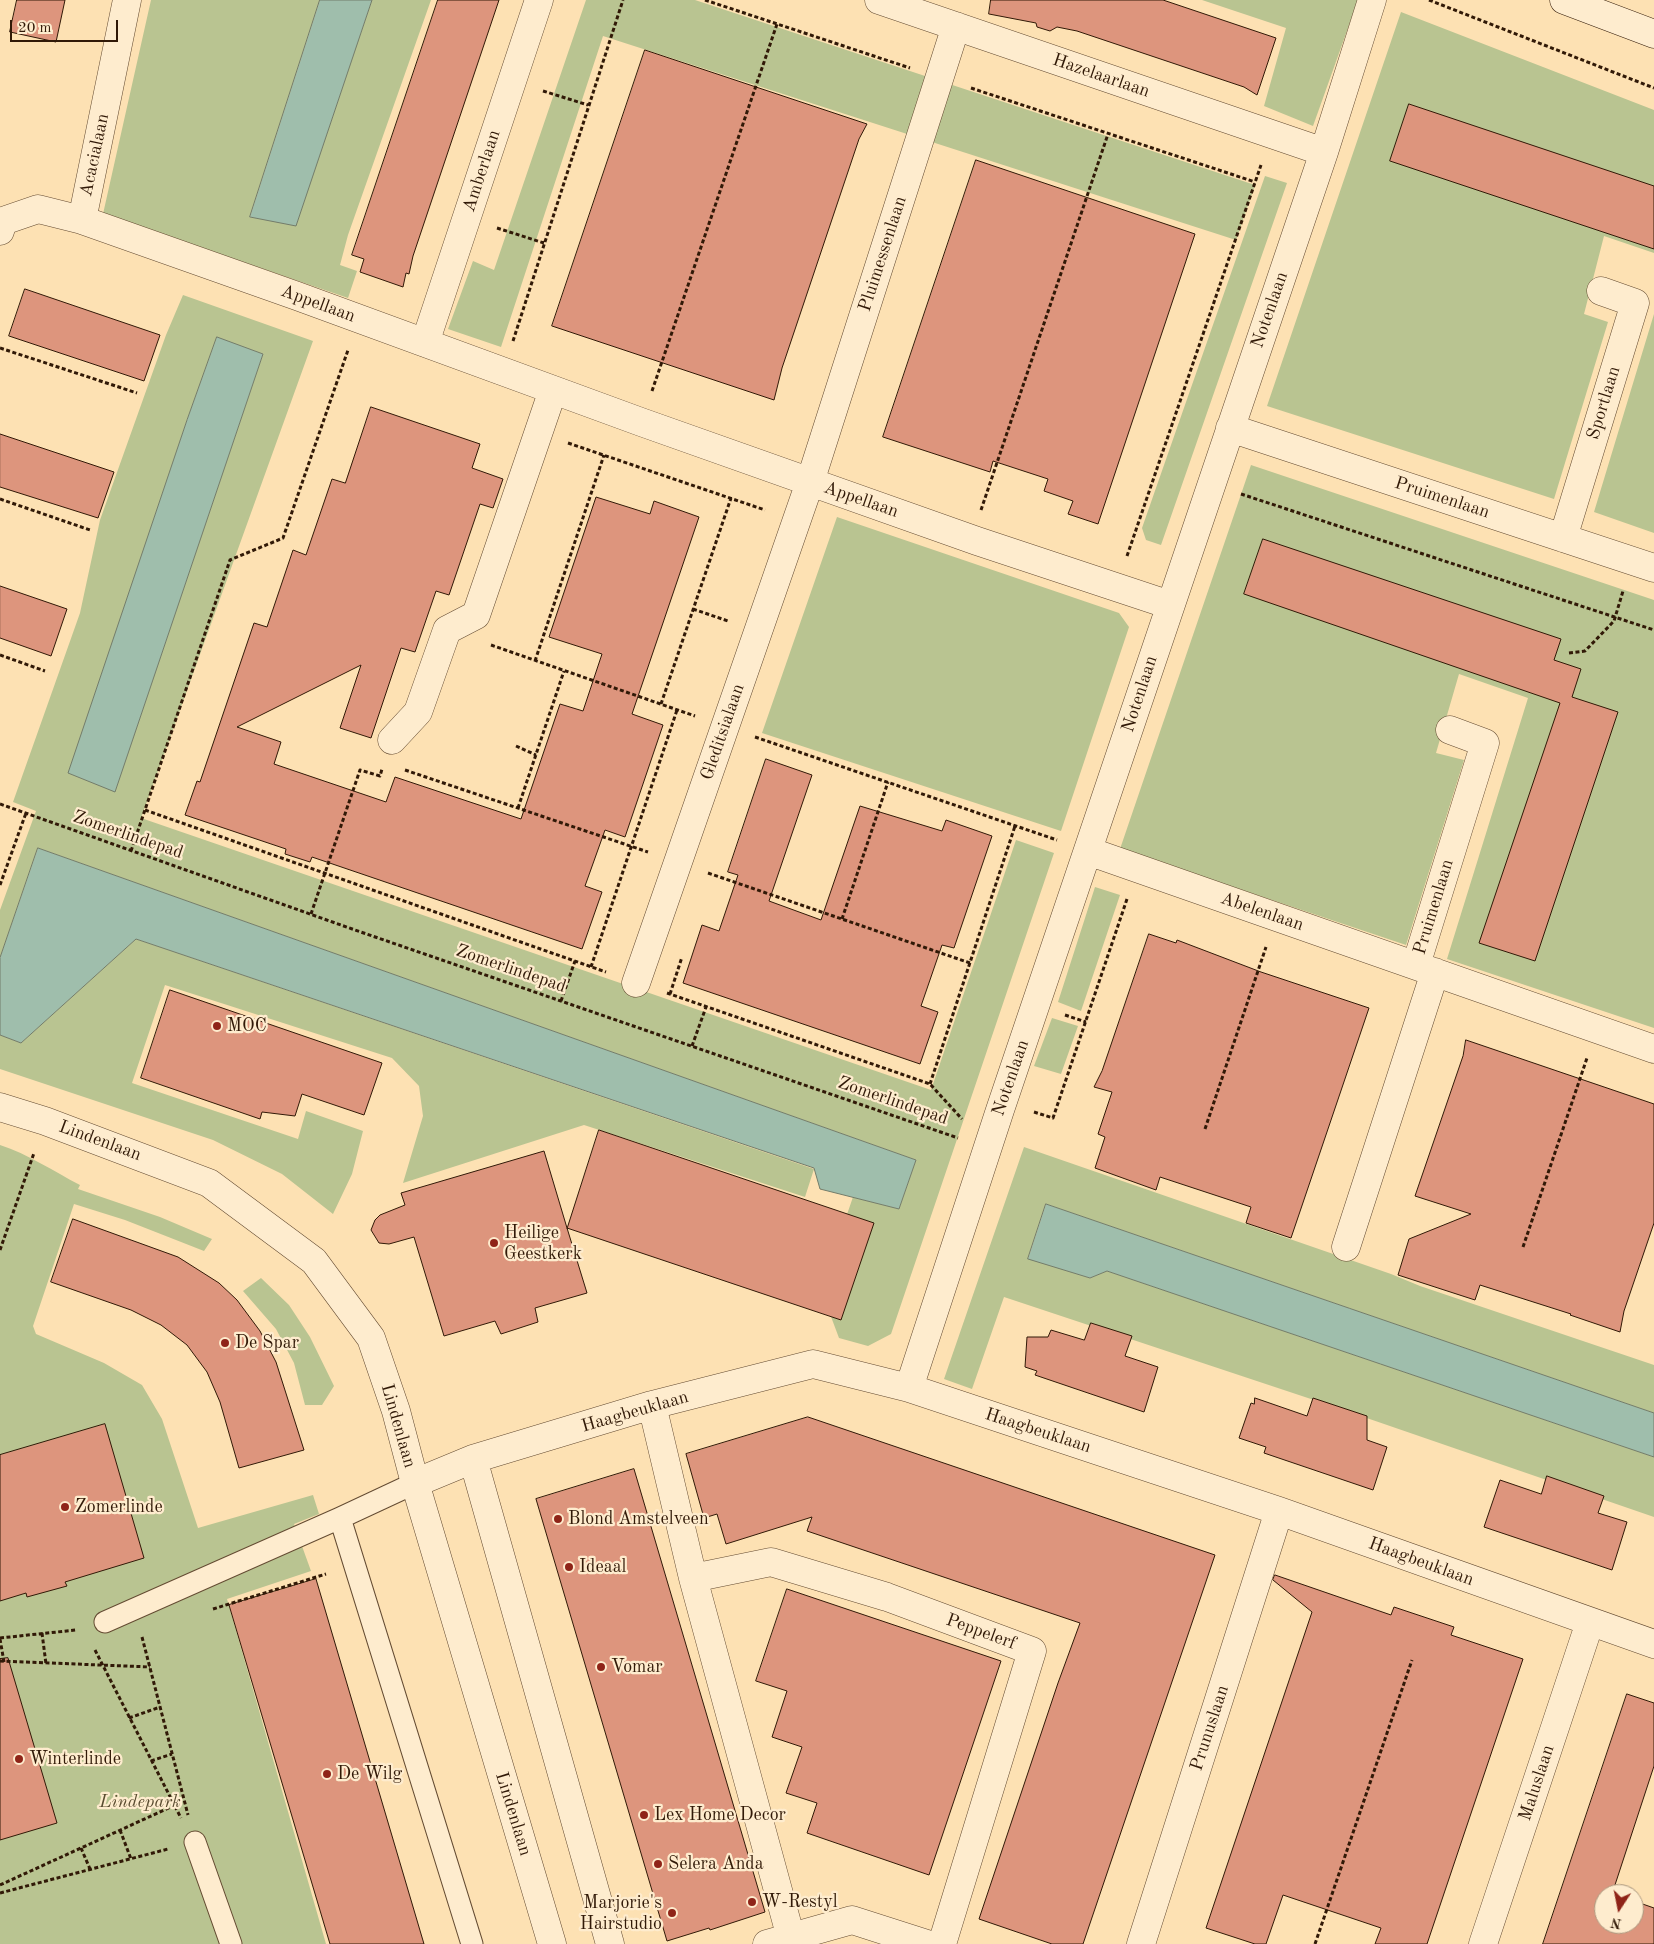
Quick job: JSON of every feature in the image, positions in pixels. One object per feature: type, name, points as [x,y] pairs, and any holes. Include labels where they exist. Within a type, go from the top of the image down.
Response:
[{"type":"street","name":"Acacialaan","points":[[0,231],[3,221],[38,209],[82,220],[127,0]]},
{"type":"street","name":"Amberlaan","points":[[424,343],[540,0]]},
{"type":"street","name":"Hazelaarlaan","points":[[879,0],[1324,152]]},
{"type":"street","name":"Notenlaan","points":[[909,1388],[987,1148],[1324,152],[1372,0]]},
{"type":"street","points":[[1564,0],[1654,34]]},
{"type":"street","name":"Pluimessenlaan","points":[[810,482],[956,26]]},
{"type":"street","name":"Appellaan","points":[[82,220],[810,482],[972,539],[1170,605]]},
{"type":"street","name":"Sportlaan","points":[[1563,538],[1636,303],[1601,290]]},
{"type":"street","points":[[392,740],[418,712],[447,630],[476,615],[553,390]]},
{"type":"street","name":"Pruimenlaan","points":[[1230,428],[1644,564]]},
{"type":"street","name":"Gleditsialaan","points":[[636,983],[810,482]]},
{"type":"street","name":"Pruimenlaan","points":[[1425,968],[1485,743],[1450,730]]},
{"type":"street","name":"Abelenlaan","points":[[1088,851],[1654,1049]]},
{"type":"street","points":[[1346,1247],[1425,968]]},
{"type":"street","name":"Lindenlaan","points":[[0,1107],[45,1121],[209,1183],[314,1261],[371,1338],[396,1412],[415,1483],[552,1944]]},
{"type":"street","name":"Haagbeuklaan","points":[[415,1483],[473,1459],[652,1405],[813,1364],[909,1388],[1279,1511],[1654,1644]]},
{"type":"street","points":[[652,1405],[779,1941],[852,1920],[927,1944]]},
{"type":"street","points":[[473,1459],[610,1944]]},
{"type":"street","name":"Prunuslaan","points":[[1141,1944],[1279,1511]]},
{"type":"street","name":"Peppelerf","points":[[693,1578],[771,1562],[887,1597],[1032,1651],[942,1944]]},
{"type":"street","name":"Maluslaan","points":[[1484,1944],[1590,1622]]},
{"type":"lane","points":[[105,1622],[415,1483]]},
{"type":"lane","points":[[340,1518],[472,1944]]},
{"type":"lane","points":[[195,1842],[231,1944]]},
{"type":"path","points":[[504,372],[623,0]]},
{"type":"path","points":[[705,0],[1255,182]]},
{"type":"path","points":[[1429,0],[1654,88]]},
{"type":"path","points":[[641,422],[777,24]]},
{"type":"path","points":[[512,81],[588,105]]},
{"type":"path","points":[[972,539],[1108,134]]},
{"type":"path","points":[[1117,588],[1272,135]]},
{"type":"path","points":[[466,218],[544,243]]},
{"type":"path","points":[[131,851],[230,560],[283,538],[359,319]]},
{"type":"path","points":[[0,348],[137,393]]},
{"type":"path","points":[[539,433],[797,521]]},
{"type":"path","points":[[535,661],[604,455]]},
{"type":"path","points":[[1211,484],[1654,630]]},
{"type":"path","points":[[661,704],[731,498]]},
{"type":"path","points":[[0,499],[90,530]]},
{"type":"path","points":[[1569,653],[1585,651],[1614,621],[1644,564]]},
{"type":"path","points":[[447,630],[1088,851]]},
{"type":"path","points":[[0,655],[46,671]]},
{"type":"path","points":[[518,808],[564,671]]},
{"type":"path","points":[[591,967],[678,710]]},
{"type":"path","points":[[311,914],[360,770],[380,776],[392,740]]},
{"type":"path","points":[[516,746],[536,755]]},
{"type":"path","points":[[842,919],[888,782]]},
{"type":"path","name":"Zomerlindepad","points":[[0,804],[311,914],[987,1148]]},
{"type":"path","points":[[145,810],[706,1008],[930,1084],[987,1148]]},
{"type":"path","points":[[0,885],[26,813]]},
{"type":"path","points":[[930,1084],[1015,826]]},
{"type":"path","points":[[1003,1102],[1053,1118],[1137,868]]},
{"type":"path","points":[[1205,1129],[1276,917]]},
{"type":"path","points":[[561,1001],[575,961]]},
{"type":"path","points":[[692,1046],[706,1008]]},
{"type":"path","points":[[1523,1247],[1596,1029]]},
{"type":"path","points":[[0,1250],[45,1121]]},
{"type":"path","points":[[204,1612],[355,1565]]},
{"type":"path","points":[[134,1608],[195,1842]]},
{"type":"path","points":[[105,1622],[84,1630],[0,1638],[2,1661],[150,1667]]},
{"type":"path","points":[[84,1630],[173,1806],[195,1842]]},
{"type":"path","points":[[42,1633],[46,1664]]},
{"type":"path","points":[[1315,1944],[1412,1660]]},
{"type":"path","points":[[129,1718],[160,1707]]},
{"type":"path","points":[[151,1761],[172,1754]]},
{"type":"path","points":[[0,1885],[173,1806]]},
{"type":"path","points":[[120,1830],[131,1859]]},
{"type":"path","points":[[0,1893],[195,1842]]},
{"type":"path","points":[[81,1848],[90,1870]]},
{"type":"green space","points":[[151,0],[320,0],[250,217],[296,225],[372,0],[431,0],[348,235],[340,265],[357,271],[348,298],[103,214]]},
{"type":"green space","points":[[586,0],[695,0],[1255,185],[1236,240],[603,36],[501,347],[448,329],[473,261],[494,270]]},
{"type":"green space","points":[[1202,0],[1358,0],[1313,126],[1264,106],[1286,28]]},
{"type":"green space","points":[[1401,12],[1654,110],[1654,253],[1604,236],[1584,314],[1608,322],[1554,499],[1267,406]]},
{"type":"green space","points":[[1265,176],[1287,183],[1161,545],[1146,540],[1142,528]]},
{"type":"green space","points":[[183,295],[313,341],[141,818],[931,1090],[1016,840],[1054,853],[891,1334],[868,1346],[839,1338],[821,1290],[853,1197],[899,1209],[916,1160],[38,848],[0,958],[0,910],[36,811],[13,802],[80,613],[100,520],[166,335]],"holes":[[[217,338],[263,354],[115,791],[69,773],[187,420]]]},
{"type":"green space","points":[[1654,314],[1654,533],[1594,512]]},
{"type":"green space","points":[[1251,465],[1654,600],[1654,1028],[1447,959],[1528,698],[1459,674],[1436,753],[1464,760],[1406,945],[1120,849]]},
{"type":"green space","points":[[837,517],[1119,613],[1129,627],[1061,831],[762,733]]},
{"type":"green space","points":[[1095,887],[1120,895],[1081,1011],[1058,1002]]},
{"type":"green space","points":[[136,939],[814,1169],[805,1197],[584,1125],[403,1183],[423,1116],[419,1086],[392,1058],[165,985],[132,1083],[298,1139],[306,1111],[363,1131],[352,1174],[333,1214],[282,1174],[213,1140],[0,1069],[0,1035],[21,1043]]},
{"type":"green space","points":[[1052,1018],[1078,1026],[1061,1074],[1034,1066]]},
{"type":"green space","name":"Lindepark","points":[[0,1145],[30,1158],[80,1185],[78,1189],[160,1217],[212,1239],[204,1251],[125,1220],[74,1204],[33,1326],[36,1334],[104,1363],[142,1385],[162,1419],[198,1528],[313,1495],[319,1514],[294,1524],[311,1571],[227,1599],[326,1944],[0,1944]]},
{"type":"green space","points":[[1024,1147],[1391,1274],[1420,1286],[1654,1365],[1654,1413],[1046,1204],[1028,1258],[1090,1278],[1107,1271],[1654,1457],[1654,1517],[1329,1405],[1004,1297],[972,1389],[944,1379]]},
{"type":"green space","points":[[261,1278],[289,1305],[310,1337],[334,1386],[322,1405],[305,1405],[294,1363],[276,1329],[243,1291]]},
{"type":"shaded area","points":[[320,0],[372,0],[296,226],[250,217]]},
{"type":"shaded area","points":[[217,337],[263,354],[115,792],[68,773],[187,420]]},
{"type":"shaded area","points":[[38,848],[916,1160],[899,1209],[820,1189],[814,1168],[136,939],[21,1043],[0,1035],[0,958]]},
{"type":"shaded area","points":[[1046,1204],[1654,1413],[1654,1457],[1107,1271],[1090,1278],[1028,1259]]},
{"type":"building","points":[[17,0],[65,0],[56,42],[10,32]]},
{"type":"building","points":[[438,0],[499,0],[413,256],[409,274],[406,273],[403,287],[360,272],[364,259],[352,255]]},
{"type":"building","points":[[991,0],[1163,0],[1276,38],[1257,95],[1244,87],[1077,31],[1057,27],[1050,31],[1037,27],[1036,23],[989,14]]},
{"type":"building","points":[[645,50],[867,124],[859,139],[782,368],[774,400],[552,326]]},
{"type":"building","points":[[1409,104],[1654,186],[1654,249],[1390,161]]},
{"type":"building","points":[[976,160],[1195,234],[1098,524],[1068,514],[1073,501],[1044,491],[1048,479],[993,461],[990,472],[883,437]]},
{"type":"building","points":[[25,289],[160,335],[144,381],[9,336]]},
{"type":"building","points":[[371,407],[480,444],[472,468],[503,479],[493,508],[480,504],[449,595],[436,591],[415,652],[401,648],[371,738],[340,728],[361,665],[237,727],[281,742],[274,764],[386,802],[395,777],[521,819],[560,704],[583,711],[602,654],[549,637],[596,497],[650,514],[654,501],[699,517],[632,714],[663,725],[625,837],[605,830],[585,886],[602,892],[582,949],[312,857],[310,862],[285,854],[286,849],[185,815],[197,781],[200,782],[254,623],[267,627],[293,550],[306,555],[332,479],[345,483]]},
{"type":"building","points":[[0,434],[114,472],[98,518],[0,487]]},
{"type":"building","points":[[1263,539],[1561,639],[1554,660],[1581,669],[1572,697],[1618,712],[1535,961],[1479,943],[1560,703],[1244,594]]},
{"type":"building","points":[[0,586],[67,609],[51,656],[0,638]]},
{"type":"building","points":[[766,759],[812,775],[769,901],[821,920],[860,806],[942,831],[946,820],[992,836],[954,948],[942,945],[921,1006],[938,1012],[920,1064],[683,983],[702,925],[719,931],[738,875],[728,872]]},
{"type":"building","points":[[1149,934],[1176,943],[1177,940],[1261,972],[1369,1008],[1291,1238],[1246,1223],[1251,1207],[1160,1177],[1156,1190],[1095,1168],[1105,1137],[1098,1134],[1112,1092],[1094,1087],[1102,1071]]},
{"type":"building","name":"MOC","points":[[170,990],[382,1063],[364,1115],[302,1094],[295,1116],[262,1112],[260,1119],[141,1078]]},
{"type":"building","points":[[1466,1040],[1654,1104],[1654,1223],[1624,1311],[1620,1332],[1480,1285],[1475,1300],[1398,1275],[1409,1239],[1471,1214],[1415,1196],[1463,1056]]},
{"type":"building","points":[[599,1130],[874,1223],[841,1320],[567,1228]]},
{"type":"building","name":"Heilige Geestkerk","points":[[544,1151],[587,1293],[535,1308],[538,1322],[501,1334],[495,1321],[444,1336],[414,1237],[389,1244],[379,1243],[371,1230],[375,1220],[380,1215],[405,1205],[401,1193]]},
{"type":"building","name":"De Spar","points":[[73,1219],[178,1257],[219,1283],[237,1300],[260,1331],[276,1362],[304,1450],[239,1468],[220,1402],[207,1372],[187,1345],[161,1325],[131,1310],[51,1282]]},
{"type":"building","points":[[1091,1323],[1132,1336],[1125,1356],[1158,1367],[1144,1412],[1035,1375],[1037,1371],[1025,1367],[1027,1337],[1048,1337],[1051,1330],[1084,1340]]},
{"type":"building","points":[[1255,1398],[1307,1416],[1313,1398],[1367,1416],[1367,1440],[1387,1447],[1373,1490],[1264,1453],[1266,1447],[1239,1438],[1251,1403],[1254,1404]]},
{"type":"building","points":[[808,1417],[1215,1555],[1083,1944],[1052,1944],[979,1919],[1080,1623],[807,1531],[812,1517],[726,1544],[717,1514],[704,1518],[686,1454]]},
{"type":"building","name":"Zomerlinde","points":[[105,1424],[144,1558],[65,1582],[67,1586],[27,1597],[26,1593],[0,1601],[0,1455]]},
{"type":"building","points":[[634,1469],[765,1912],[710,1930],[709,1928],[667,1941],[536,1499]]},
{"type":"building","points":[[1547,1476],[1604,1496],[1598,1513],[1627,1522],[1612,1570],[1484,1527],[1500,1480],[1541,1494]]},
{"type":"building","points":[[1275,1575],[1391,1615],[1394,1607],[1454,1627],[1451,1635],[1523,1659],[1427,1944],[1375,1944],[1381,1928],[1283,1895],[1266,1944],[1255,1944],[1206,1928],[1312,1612],[1273,1580]]},
{"type":"building","name":"De Wilg","points":[[316,1579],[424,1944],[330,1944],[229,1605]]},
{"type":"building","points":[[787,1589],[1001,1661],[929,1875],[807,1833],[817,1803],[786,1793],[802,1747],[772,1737],[787,1691],[756,1681]]},
{"type":"building","name":"Winterlinde","points":[[8,1658],[57,1823],[0,1840],[0,1659]]},
{"type":"building","points":[[1627,1694],[1654,1703],[1654,1766],[1615,1884],[1594,1884],[1594,1934],[1644,1934],[1644,1904],[1654,1908],[1654,1944],[1543,1944]]},
{"type":"place","name":"MOC","points":[[217,1026]]},
{"type":"place","name":"Heilige Geestkerk","points":[[494,1243]]},
{"type":"place","name":"De Spar","points":[[225,1343]]},
{"type":"place","name":"Zomerlinde","points":[[65,1507]]},
{"type":"place","name":"Blond Amstelveen","points":[[558,1519]]},
{"type":"place","name":"Ideaal","points":[[569,1567]]},
{"type":"place","name":"Vomar","points":[[601,1667]]},
{"type":"place","name":"Winterlinde","points":[[19,1759]]},
{"type":"place","name":"De Wilg","points":[[327,1774]]},
{"type":"place","name":"Lex Home Decor","points":[[644,1815]]},
{"type":"place","name":"Selera Anda","points":[[658,1864]]},
{"type":"place","name":"W-Restyl","points":[[752,1902]]},
{"type":"place","name":"Marjorie's Hairstudio","points":[[672,1913]]}]
